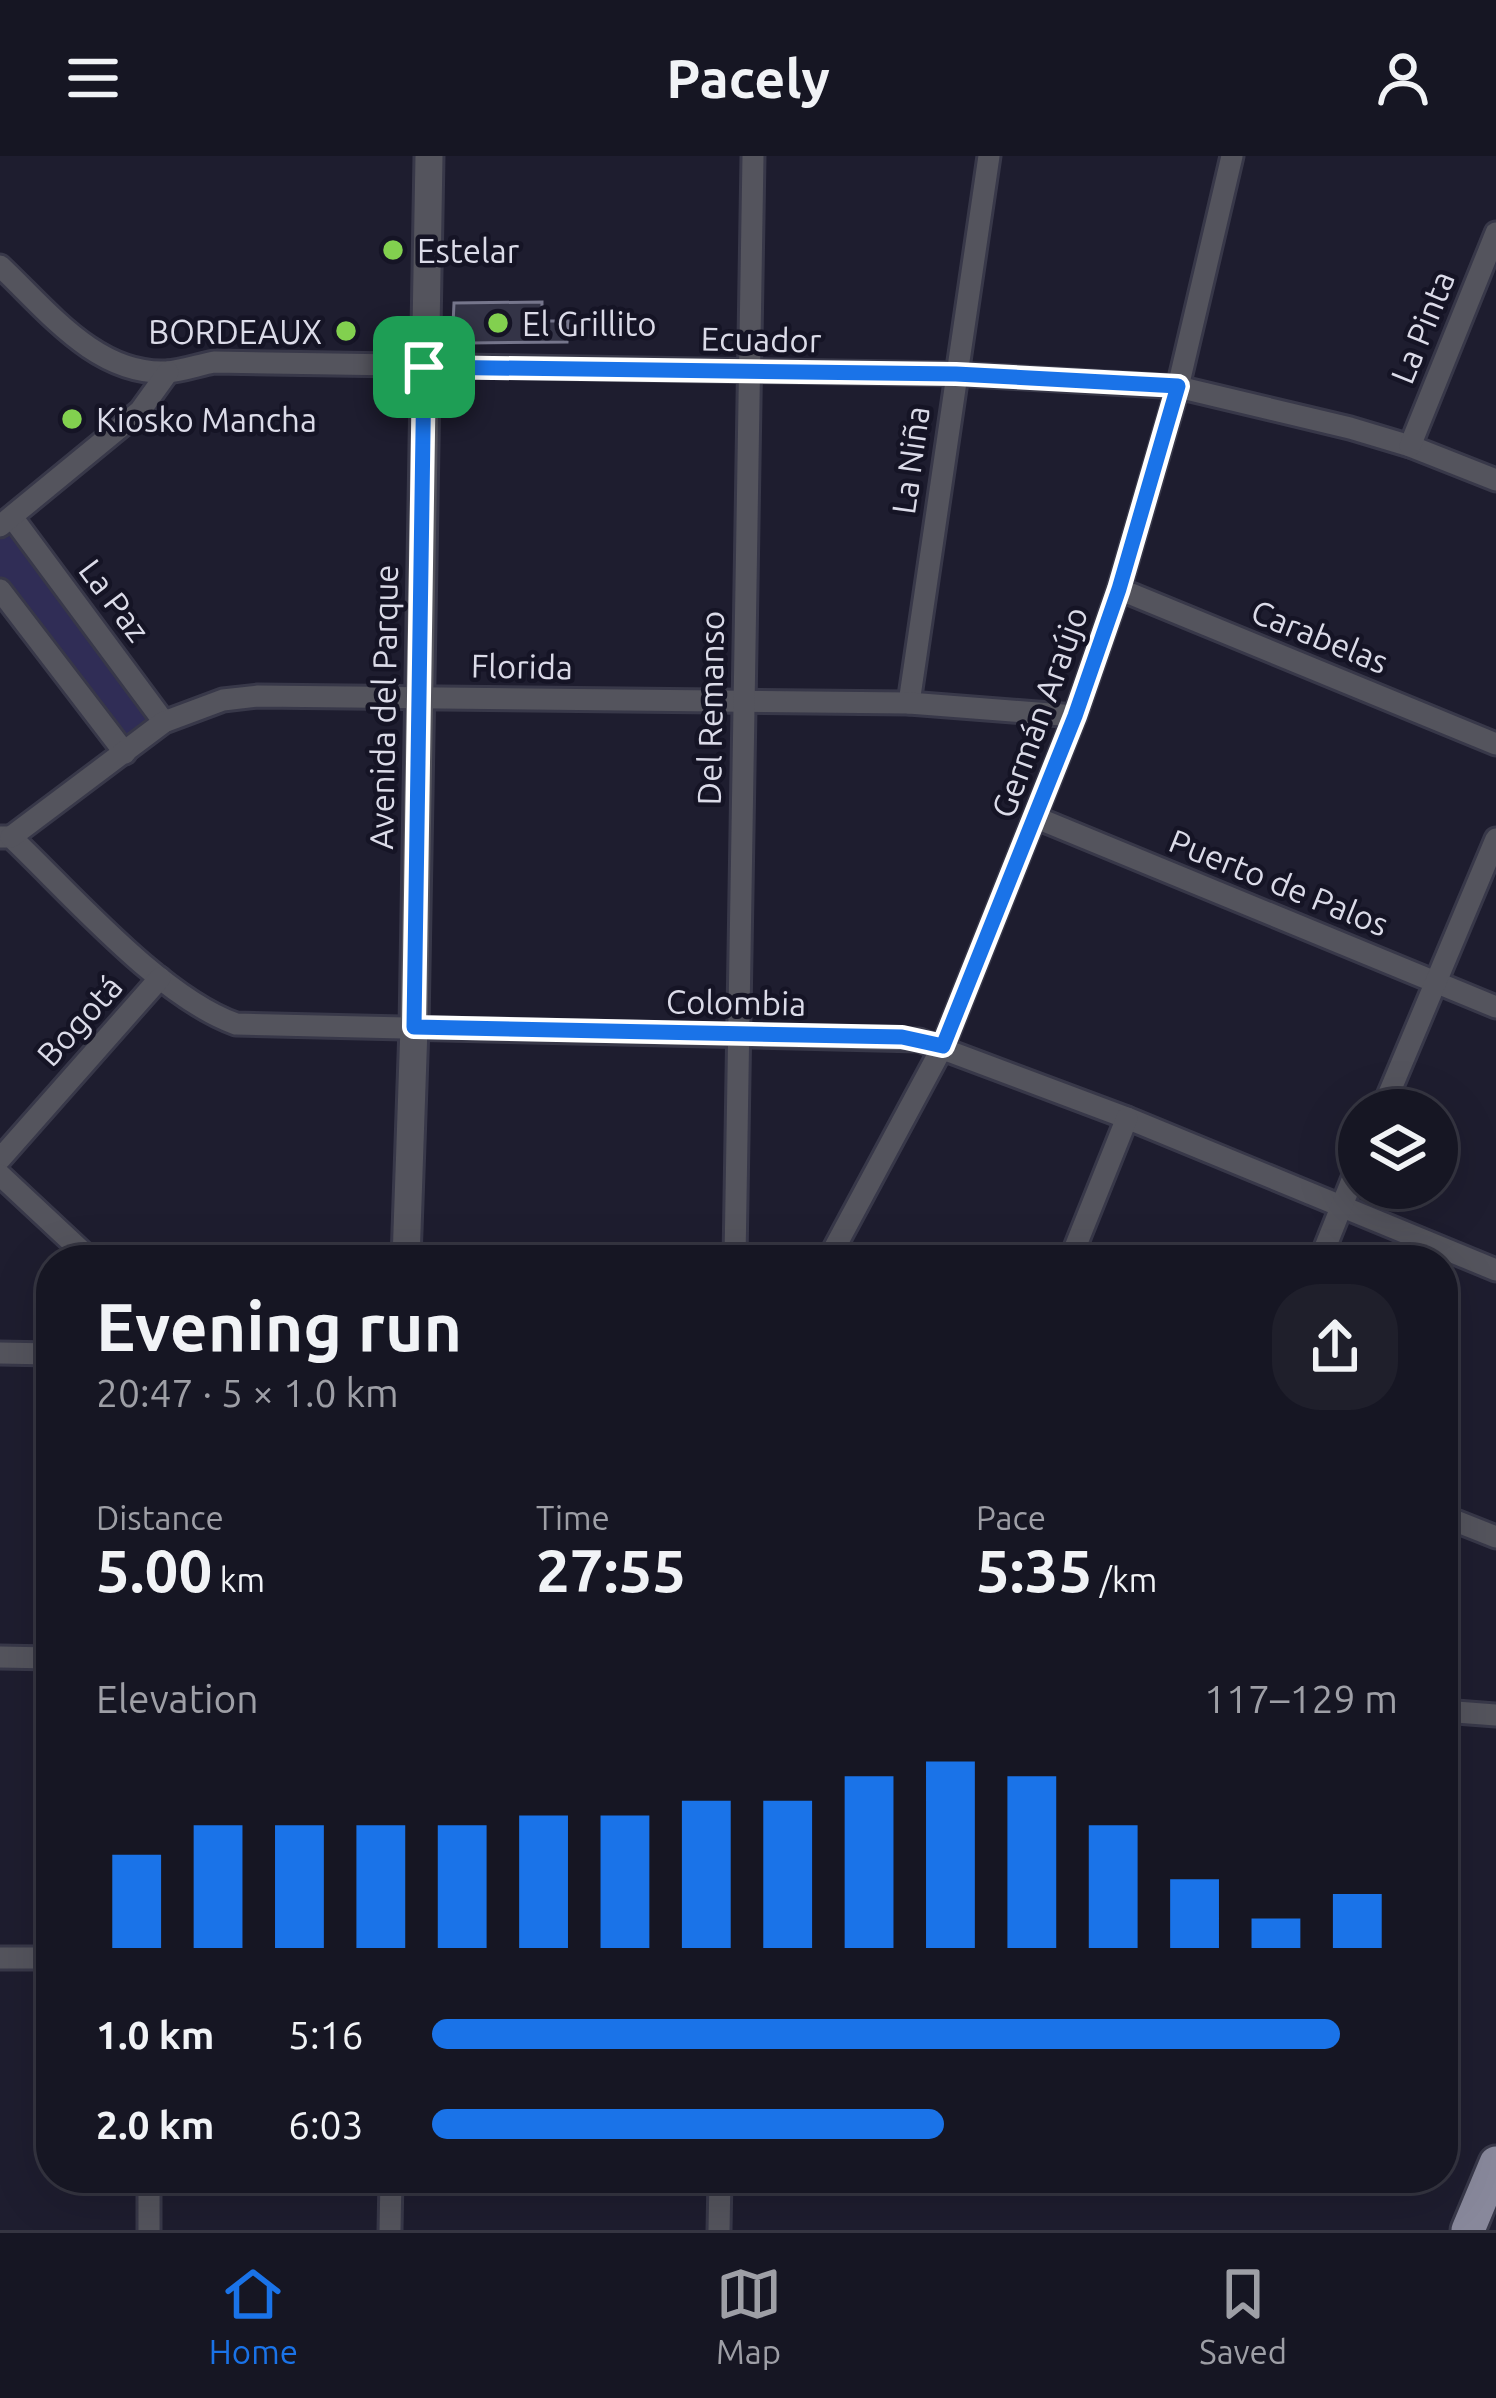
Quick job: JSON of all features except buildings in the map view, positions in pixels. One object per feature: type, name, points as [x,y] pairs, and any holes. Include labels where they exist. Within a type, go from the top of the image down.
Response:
[{"type":"main road","points":[[1468,2230],[1496,2163]]},
{"type":"street","name":"Avenida del Parque","points":[[407,1245],[429,156]]},
{"type":"street","name":"Del Remanso","points":[[735,1245],[753,156]]},
{"type":"street","name":"La Niña","points":[[909,703],[989,156]]},
{"type":"street","name":"Germán Araújo","points":[[836,1245],[943,1046],[1075,716],[1119,589],[1178,386],[1232,156]]},
{"type":"street","name":"La Pinta","points":[[1410,446],[1496,233]]},
{"type":"street","points":[[0,266],[99,357],[141,370],[168,372]]},
{"type":"street","name":"Ecuador","points":[[168,372],[214,362],[956,374],[1178,386],[1294,412],[1410,446],[1496,480]]},
{"type":"street","points":[[6,522],[140,411],[168,372]]},
{"type":"street","name":"La Paz","points":[[6,522],[164,722]]},
{"type":"street","name":"Carabelas","points":[[1119,589],[1496,744]]},
{"type":"street","points":[[0,590],[124,754]]},
{"type":"street","name":"Florida","points":[[5,837],[164,722],[224,700],[258,696],[909,703],[1075,716]]},
{"type":"street","name":"Puerto de Palos","points":[[1037,818],[1496,1007]]},
{"type":"street","name":"Colombia","points":[[5,837],[160,978],[198,1008],[236,1024],[902,1037],[943,1046],[1338,1202]]},
{"type":"street","points":[[1391,1089],[1496,839]]},
{"type":"street","name":"Bogotá","points":[[0,1159],[160,978]]},
{"type":"street","points":[[1076,1245],[1127,1118]]},
{"type":"street","points":[[0,1175],[75,1245]]},
{"type":"street","points":[[1325,1245],[1340,1209]]},
{"type":"street","name":"Colombia","points":[[1354,1209],[1438,1245]]},
{"type":"street","name":"Colombia","points":[[1458,1254],[1496,1270]]},
{"type":"street","points":[[0,1353],[36,1354]]},
{"type":"street","points":[[1458,1522],[1496,1537]]},
{"type":"street","points":[[0,1657],[36,1658]]},
{"type":"street","points":[[1458,1712],[1496,1715]]},
{"type":"street","points":[[0,1958],[36,1958]]},
{"type":"street","points":[[149,2193],[149,2230]]},
{"type":"street","points":[[390,2230],[391,2193]]},
{"type":"street","points":[[719,2230],[720,2193]]},
{"type":"shaded area","points":[[15,531],[147,712],[148,721],[131,734],[120,734],[0,577],[0,534]]},
{"type":"place","name":"Estelar","points":[[393,250]]},
{"type":"place","name":"El Grillito","points":[[498,323]]},
{"type":"place","name":"BORDEAUX","points":[[346,331]]},
{"type":"place","name":"Kiosko Mancha","points":[[72,419]]},
{"type":"route","points":[[424,367],[956,374],[1178,386],[1119,589],[1075,716],[943,1046],[902,1037],[414,1027],[424,367]]}]
